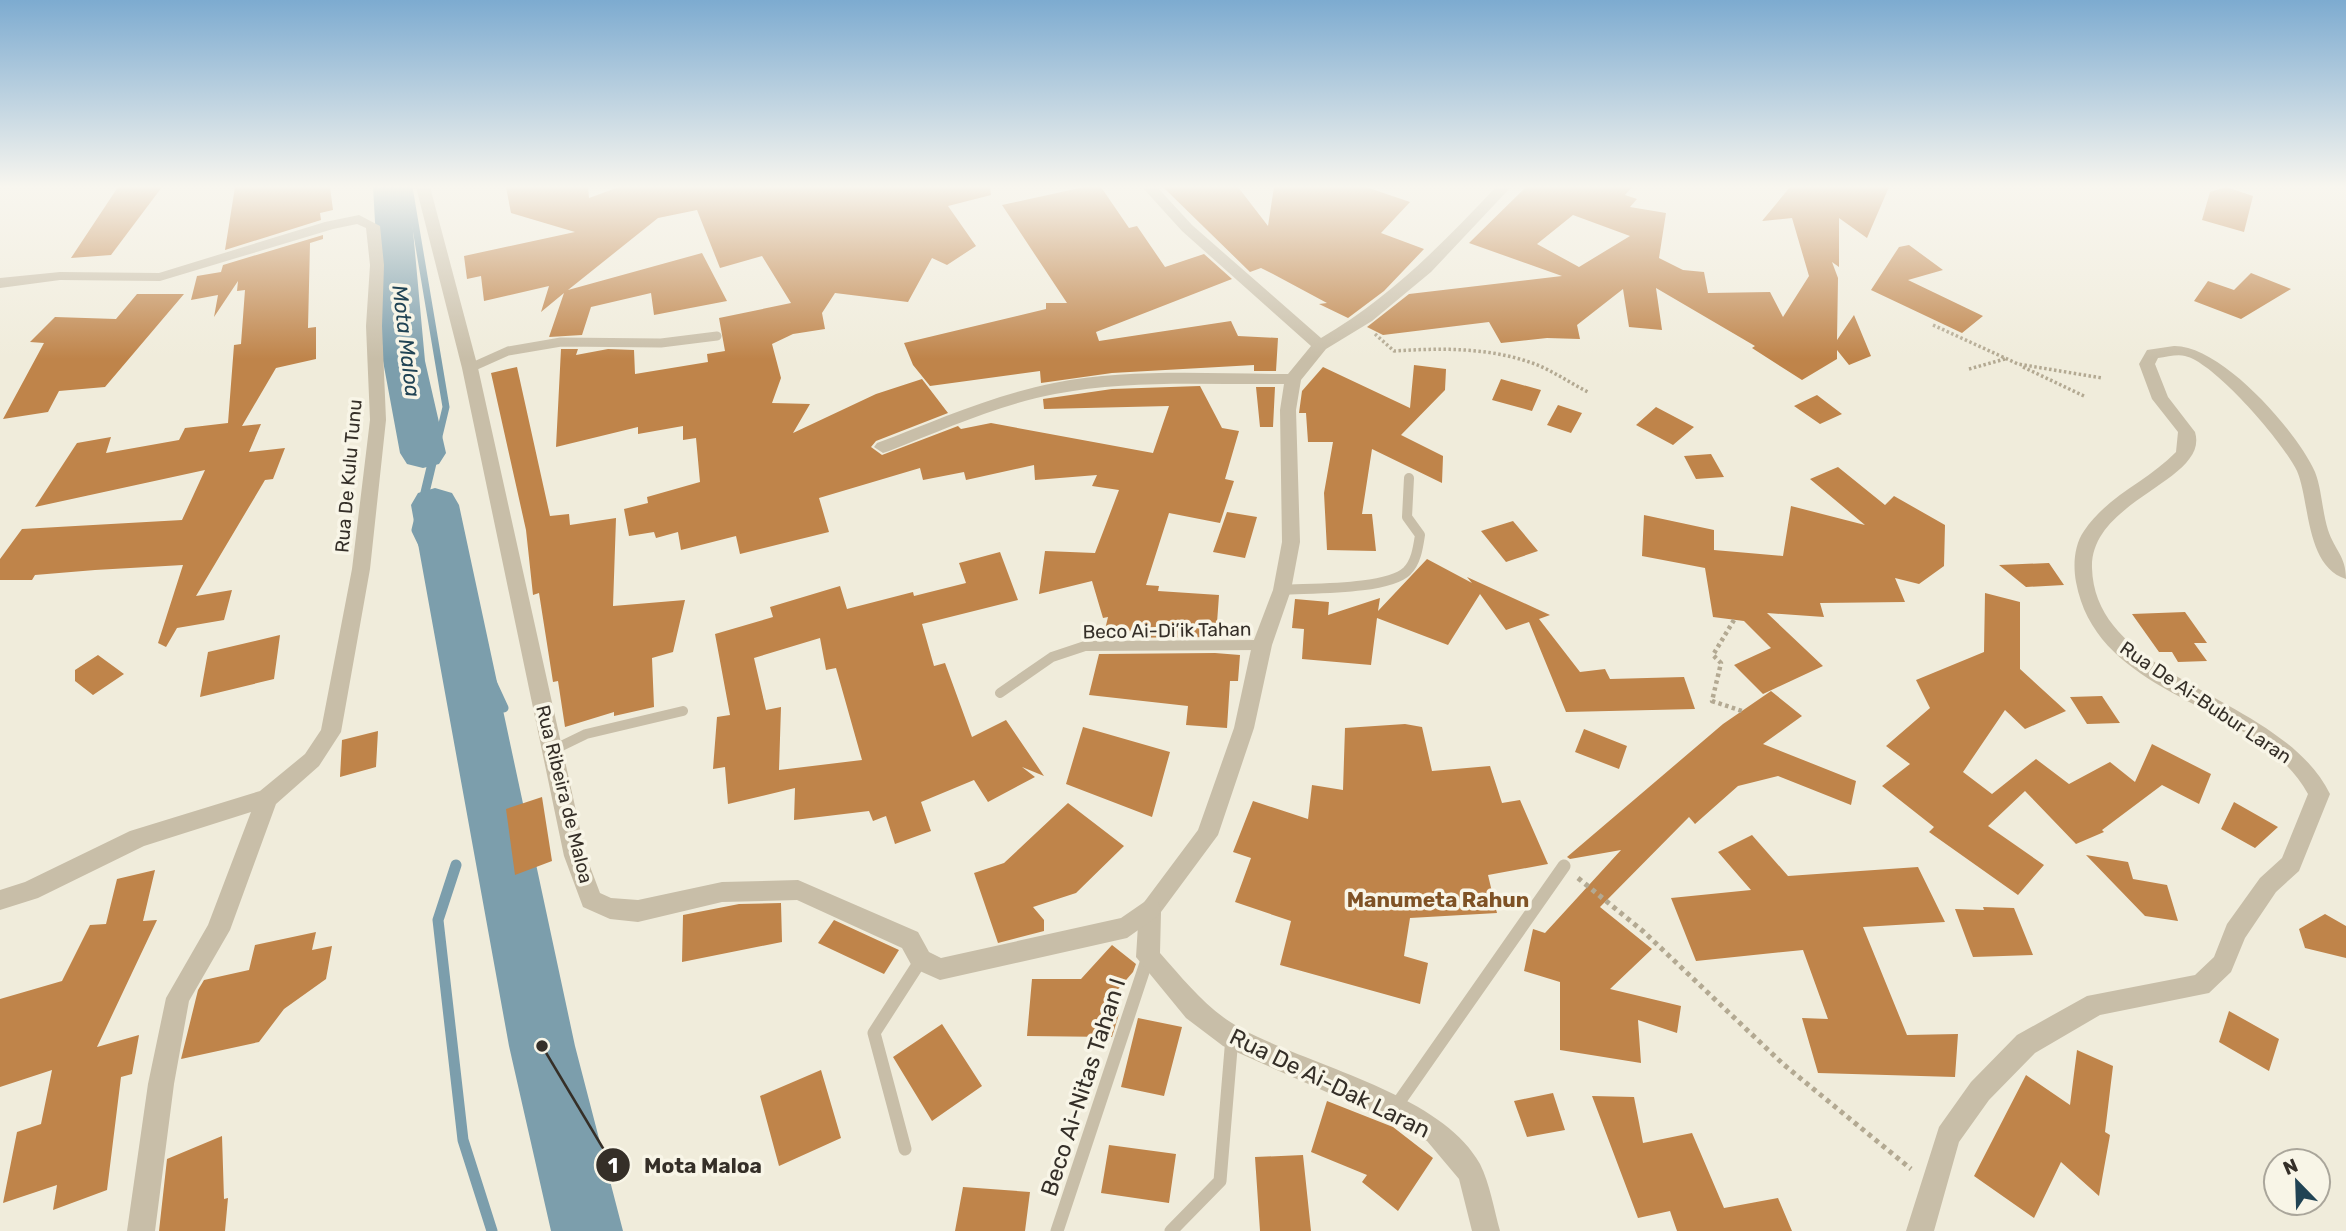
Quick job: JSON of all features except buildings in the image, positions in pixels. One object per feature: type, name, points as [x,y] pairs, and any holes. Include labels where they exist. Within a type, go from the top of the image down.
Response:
[{"type":"street","name":"Rua De Kulu Tunu","points":[[0,283],[60,276],[160,276],[265,244]]},
{"type":"street","name":"Rua De Kulu Tunu","points":[[0,901],[30,891],[138,838],[267,798],[312,761],[331,732],[361,569],[378,420],[374,326],[377,265],[375,244]]},
{"type":"street","name":"Rua Ribeira de Maloa","points":[[438,244],[470,368],[575,856],[591,900],[610,908],[638,911],[722,892],[798,890],[910,940],[921,960]]},
{"type":"street","points":[[1206,244],[1320,345]]},
{"type":"street","points":[[921,960],[940,969],[961,967],[1066,939],[1127,927],[1150,909],[1207,835],[1244,727],[1262,645],[1282,590],[1291,542],[1289,410],[1293,379],[1320,345],[1361,321],[1426,269],[1449,244]]},
{"type":"street","name":"Rua De Ai-Bubur Laran","points":[[1920,1231],[1948,1136],[1980,1091],[2026,1044],[2096,1004],[2201,985],[2223,964],[2235,932],[2268,885],[2291,864],[2319,794],[2313,780],[2301,767],[2270,741],[2179,689],[2112,638],[2090,607],[2081,556],[2107,509],[2172,469],[2187,453],[2188,436],[2159,396],[2147,364],[2153,354],[2184,351],[2195,354],[2214,366],[2278,430],[2306,471],[2313,509],[2327,554],[2346,572]]},
{"type":"street","points":[[883,447],[1011,399],[1058,388],[1118,383],[1293,379]]},
{"type":"street","points":[[141,1231],[161,1084],[178,998],[218,930],[267,798]]},
{"type":"street","points":[[1148,957],[1150,909]]},
{"type":"street","name":"Rua De Ai-Dak Laran","points":[[1148,957],[1195,1010],[1231,1037],[1394,1109],[1436,1132],[1471,1172],[1486,1231]]},
{"type":"lane","points":[[470,368],[508,351],[561,342],[661,343],[717,336]]},
{"type":"lane","points":[[1282,590],[1341,586],[1402,575],[1416,559],[1420,535],[1407,517],[1409,478]]},
{"type":"lane","name":"Beco Ai-Di’ik Tahan","points":[[1000,693],[1052,657],[1085,646],[1262,645]]},
{"type":"lane","points":[[553,750],[586,734],[682,711]]},
{"type":"lane","points":[[1394,1109],[1564,866]]},
{"type":"lane","name":"Beco Ai-Nitas Tahan I","points":[[1057,1231],[1148,957]]},
{"type":"lane","points":[[905,1149],[874,1033],[921,960]]},
{"type":"lane","points":[[1171,1231],[1220,1181],[1231,1037]]},
{"type":"path","points":[[1361,321],[1394,351],[1455,349],[1489,352],[1535,364],[1588,392]]},
{"type":"path","points":[[1933,325],[2084,396]]},
{"type":"path","points":[[1969,369],[2004,359],[2018,364],[2102,378]]},
{"type":"path","points":[[1734,620],[1713,655],[1720,663],[1712,701],[1742,711]]},
{"type":"path","points":[[1564,866],[1644,932],[1783,1064],[1933,1187]]},
{"type":"waterway","name":"Mota Maloa","points":[[395,244],[404,361],[423,453]]},
{"type":"waterway","points":[[419,244],[446,407],[433,461]]},
{"type":"waterway","points":[[427,553],[416,530],[433,459]]},
{"type":"waterway","name":"Mota Maloa","points":[[435,505],[467,655],[542,1046],[587,1231]]},
{"type":"waterway","points":[[492,682],[504,708]]},
{"type":"waterway","points":[[456,865],[438,920],[463,1140],[492,1231]]},
{"type":"place","name":"Mota Maloa","points":[[542,1046]]},
{"type":"district","name":"Manumeta Rahun","points":[[1438,900]]}]
